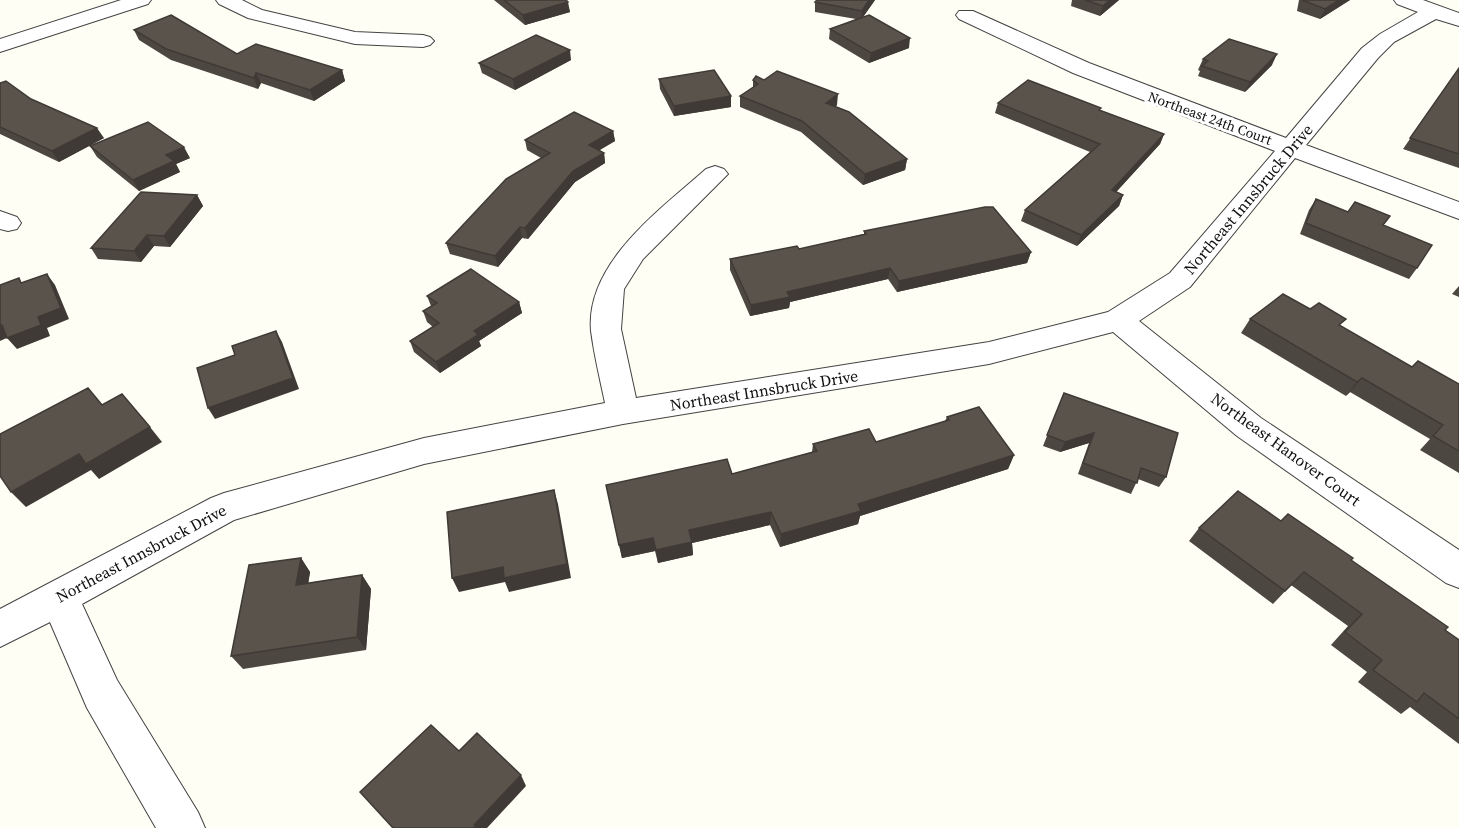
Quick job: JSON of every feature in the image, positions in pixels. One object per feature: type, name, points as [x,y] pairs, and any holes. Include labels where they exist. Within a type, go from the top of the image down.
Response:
[{"type":"street","points":[[0,46],[141,0]]},
{"type":"street","points":[[226,0],[255,14],[355,38],[423,41]]},
{"type":"street","points":[[1404,0],[1447,15]]},
{"type":"street","name":"Northeast 24th Court","points":[[966,15],[1081,68],[1156,98],[1459,211]]},
{"type":"street","name":"Northeast Innsbruck Drive","points":[[0,629],[224,508],[424,451],[623,412],[989,352],[1119,320],[1180,280],[1370,53],[1387,38],[1447,15]]},
{"type":"street","points":[[623,412],[606,329],[610,289],[632,254],[659,225],[715,174]]},
{"type":"street","name":"Northeast Hanover Court","points":[[1119,320],[1250,427],[1459,571]]},
{"type":"street","points":[[58,596],[102,694],[182,828]]},
{"type":"building","points":[[504,0],[566,0],[568,2],[523,15]]},
{"type":"building","points":[[817,0],[869,0],[862,11],[815,2]]},
{"type":"building","points":[[1085,0],[1110,0],[1103,6]]},
{"type":"building","points":[[1302,0],[1339,0],[1325,9]]},
{"type":"building","points":[[171,15],[237,54],[256,44],[342,70],[310,90],[256,73],[254,78],[166,49],[134,30]]},
{"type":"building","points":[[869,15],[910,38],[871,53],[830,29]]},
{"type":"building","points":[[536,35],[570,50],[513,79],[479,63]]},
{"type":"building","points":[[1229,39],[1277,54],[1250,82],[1202,66],[1208,61],[1203,59]]},
{"type":"building","points":[[1459,68],[1459,154],[1410,138]]},
{"type":"building","points":[[714,70],[731,96],[674,106],[659,79]]},
{"type":"building","points":[[777,71],[838,94],[826,103],[849,112],[907,159],[865,174],[802,121],[740,96],[758,84],[753,80],[756,76],[764,80]]},
{"type":"building","points":[[1028,80],[1164,134],[1112,190],[1123,195],[1081,235],[1025,210],[1100,144],[998,103]]},
{"type":"building","points":[[6,81],[31,99],[97,128],[52,151],[0,127],[0,83]]},
{"type":"building","points":[[574,112],[613,131],[589,145],[604,153],[573,171],[525,228],[520,227],[495,256],[446,243],[506,179],[550,153],[525,140]]},
{"type":"building","points":[[148,122],[184,147],[166,155],[174,161],[133,180],[90,146]]},
{"type":"building","points":[[141,192],[197,195],[164,236],[147,235],[134,251],[91,248]]},
{"type":"building","points":[[1316,199],[1348,212],[1355,202],[1390,216],[1383,225],[1432,245],[1417,268],[1306,223]]},
{"type":"building","points":[[993,207],[1031,252],[899,281],[890,268],[787,292],[790,297],[751,305],[730,259],[797,246],[799,249],[866,234],[864,231]]},
{"type":"building","points":[[471,269],[519,302],[474,331],[478,335],[436,362],[410,341],[439,323],[423,311],[437,303],[427,296]]},
{"type":"building","points":[[47,274],[61,308],[38,317],[41,325],[7,338],[2,325],[0,326],[0,285],[19,278],[21,283]]},
{"type":"building","points":[[1283,294],[1310,309],[1319,303],[1346,319],[1339,325],[1412,367],[1418,361],[1459,384],[1459,451],[1433,436],[1443,425],[1362,378],[1357,382],[1250,319]]},
{"type":"building","points":[[276,331],[293,378],[208,408],[197,368],[235,355],[232,346]]},
{"type":"building","points":[[88,388],[102,405],[122,394],[150,427],[86,464],[79,454],[11,492],[0,476],[0,434]]},
{"type":"building","points":[[1064,393],[1178,433],[1166,477],[1141,468],[1137,483],[1083,463],[1094,433],[1065,442],[1047,435]]},
{"type":"building","points":[[979,407],[1014,455],[858,504],[861,511],[781,534],[771,512],[689,530],[692,542],[656,550],[653,538],[619,545],[606,485],[727,459],[732,474],[817,451],[813,444],[869,429],[876,442],[949,420],[947,417]]},
{"type":"building","points":[[554,490],[567,564],[504,578],[503,567],[452,578],[447,512]]},
{"type":"building","points":[[1238,491],[1281,521],[1288,514],[1448,627],[1445,630],[1459,640],[1459,719],[1424,693],[1417,702],[1373,670],[1382,660],[1345,632],[1362,614],[1304,572],[1285,591],[1199,528]]},
{"type":"building","points":[[301,558],[296,585],[362,575],[357,637],[231,656],[249,565]]},
{"type":"building","points":[[431,725],[459,751],[477,733],[521,775],[474,825],[476,828],[393,828],[360,792]]}]
